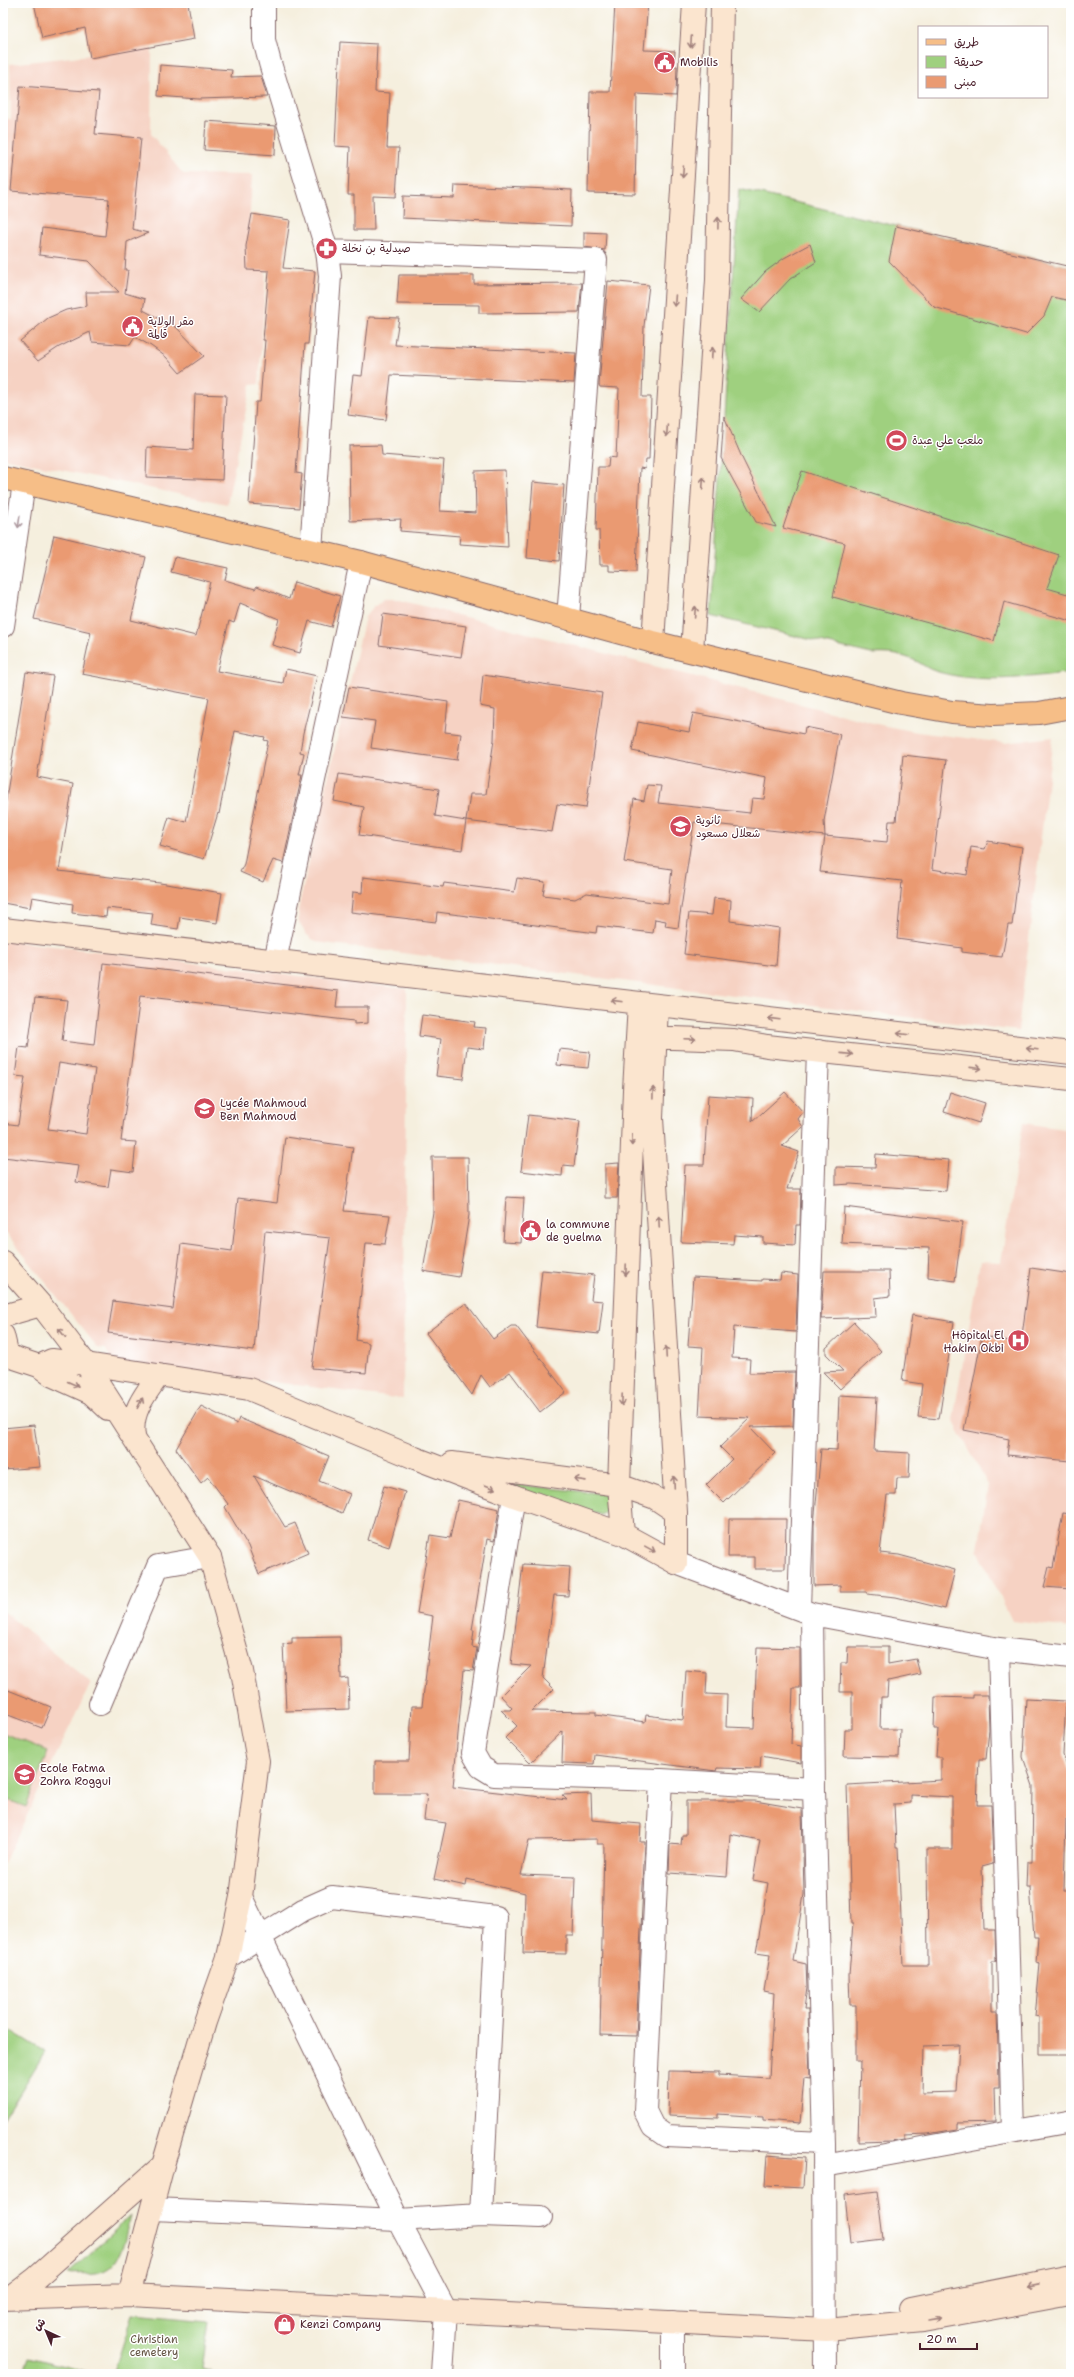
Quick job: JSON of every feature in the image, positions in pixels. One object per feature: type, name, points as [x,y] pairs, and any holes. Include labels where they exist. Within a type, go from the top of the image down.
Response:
[{"type":"main road","points":[[3,478],[361,562],[653,642],[835,688],[952,712],[993,715],[1039,713],[1071,707]]},
{"type":"street","points":[[264,3],[264,40],[328,251],[330,276],[310,550]]},
{"type":"street","points":[[653,642],[694,3]]},
{"type":"street","points":[[692,651],[717,280],[722,3]]},
{"type":"street","points":[[328,251],[596,260],[568,618]]},
{"type":"street","points":[[3,626],[24,483]]},
{"type":"street","points":[[275,962],[361,562]]},
{"type":"street","points":[[3,929],[275,962],[1071,1053]]},
{"type":"street","points":[[623,1534],[619,1485],[648,1005]]},
{"type":"street","points":[[646,1037],[734,1040],[818,1051],[1071,1079]]},
{"type":"street","points":[[646,1037],[676,1512],[676,1563]]},
{"type":"street","points":[[818,1051],[805,1611],[814,1788],[824,2143],[825,2374]]},
{"type":"street","points":[[3,1262],[41,1306],[86,1364],[134,1436],[210,1557],[242,1671],[258,1761],[241,1897],[228,1957],[205,2022],[163,2165],[153,2209],[129,2296]]},
{"type":"street","points":[[3,1316],[41,1306]]},
{"type":"street","points":[[3,1335],[5,1355],[39,1366],[51,1375],[91,1393],[134,1436]]},
{"type":"street","points":[[39,1366],[52,1360],[249,1389],[415,1458],[514,1496],[623,1534],[676,1563],[805,1611],[999,1649],[1071,1657]]},
{"type":"street","points":[[134,1436],[133,1421],[138,1406],[159,1375]]},
{"type":"street","points":[[415,1458],[619,1485],[655,1498],[676,1512]]},
{"type":"street","points":[[514,1496],[473,1753],[481,1767],[494,1775],[661,1780],[814,1788]]},
{"type":"street","points":[[100,1704],[158,1566],[210,1557]]},
{"type":"street","points":[[999,1649],[1013,2131]]},
{"type":"street","points":[[661,1780],[645,2111],[653,2127],[666,2136],[824,2143]]},
{"type":"street","points":[[241,1897],[261,1935],[398,2220],[446,2311],[442,2374]]},
{"type":"street","points":[[228,1957],[303,1910],[332,1897],[496,1917],[481,2215]]},
{"type":"street","points":[[824,2166],[1071,2121]]},
{"type":"street","points":[[5,2300],[36,2278],[163,2165]]},
{"type":"street","points":[[153,2209],[398,2220],[481,2215],[540,2216]]},
{"type":"street","points":[[826,2330],[911,2308],[1071,2276]]},
{"type":"street","points":[[5,2300],[129,2296],[826,2330],[923,2321],[1071,2294]]},
{"type":"street","points":[[673,2322],[673,2374]]},
{"type":"shaded area","name":"مقر الولاية قالمة","points":[[152,48],[151,134],[183,174],[252,175],[247,269],[266,269],[259,384],[251,385],[227,504],[3,458],[3,118],[11,119],[10,64]]},
{"type":"shaded area","name":"ثانوية شعلال مسعود","points":[[384,599],[396,599],[881,725],[917,732],[1006,743],[1053,737],[1018,1031],[316,942],[306,934],[299,923],[298,910],[365,617],[374,606]]},
{"type":"shaded area","name":"Lycée Mahmoud Ben Mahmoud","points":[[3,940],[407,989],[403,1399],[112,1361],[106,1349],[98,1348],[3,1229]]},
{"type":"shaded area","name":"Hôpital El Hakim Okbi","points":[[1023,1123],[1071,1130],[1071,1628],[1012,1621],[978,1550],[988,1485],[953,1420],[980,1261],[1001,1262]]},
{"type":"shaded area","name":"Ecole Fatma Zohra Roggui","points":[[3,1611],[91,1683],[3,1865]]},
{"type":"green space","name":"ملعب علي عبدة","points":[[739,189],[1071,267],[1071,672],[1003,679],[985,679],[951,675],[932,670],[916,661],[899,655],[871,654],[711,616]]},
{"type":"green space","points":[[502,1483],[606,1494],[611,1507],[601,1515]]},
{"type":"green space","points":[[3,1733],[48,1751],[26,1807],[3,1798]]},
{"type":"green space","points":[[3,2026],[45,2052],[3,2120]]},
{"type":"green space","points":[[130,2216],[122,2248],[115,2262],[110,2267],[95,2273],[68,2274]]},
{"type":"green space","name":"Christian cemetery","points":[[133,2314],[209,2321],[202,2369],[220,2374],[113,2374]]},
{"type":"green space","points":[[29,2357],[97,2374],[23,2374]]},
{"type":"building","points":[[34,3],[188,3],[194,39],[90,58],[85,28],[42,38]]},
{"type":"building","points":[[615,3],[648,3],[644,50],[675,51],[674,66],[677,66],[676,96],[637,94],[635,194],[588,193],[590,92],[610,92]]},
{"type":"building","points":[[340,42],[377,44],[375,92],[390,93],[387,148],[399,148],[396,197],[373,196],[374,230],[354,230],[354,195],[348,195],[350,147],[335,146]]},
{"type":"building","points":[[160,65],[232,70],[231,77],[261,76],[267,97],[198,99],[158,96]]},
{"type":"building","points":[[20,86],[99,92],[95,134],[141,138],[132,229],[148,233],[127,242],[125,270],[128,270],[125,293],[145,299],[143,310],[176,327],[204,356],[180,373],[166,357],[135,337],[130,345],[92,342],[90,332],[59,347],[38,361],[20,341],[48,318],[66,310],[87,306],[86,292],[119,292],[89,261],[39,255],[42,228],[105,236],[109,199],[11,191]]},
{"type":"building","points":[[206,121],[276,126],[275,155],[204,150]]},
{"type":"building","points":[[455,185],[572,190],[571,226],[402,218],[403,196],[454,198]]},
{"type":"building","points":[[252,214],[290,220],[283,268],[315,271],[308,344],[305,344],[296,473],[302,474],[299,508],[249,504],[256,402],[260,402],[265,340],[263,340],[269,271],[247,270],[246,246]]},
{"type":"building","points":[[896,226],[1071,267],[1071,301],[1052,297],[1044,316],[1026,334],[934,307],[889,261]]},
{"type":"building","points":[[584,232],[606,233],[605,250],[584,247]]},
{"type":"building","points":[[810,244],[816,262],[790,279],[759,312],[741,299],[765,272],[784,258]]},
{"type":"building","points":[[399,275],[474,275],[474,284],[582,283],[579,312],[479,313],[479,305],[397,304]]},
{"type":"building","points":[[608,281],[649,285],[644,326],[642,397],[651,397],[649,459],[646,459],[645,469],[640,468],[636,572],[609,571],[609,565],[600,565],[599,530],[596,530],[598,467],[608,467],[609,457],[616,458],[619,388],[600,387],[599,385]]},
{"type":"building","points":[[369,317],[399,318],[395,345],[576,353],[574,383],[391,375],[386,420],[348,415],[353,375],[362,376]]},
{"type":"building","points":[[195,394],[226,395],[222,480],[146,477],[147,447],[193,450]]},
{"type":"building","points":[[724,416],[743,460],[776,527],[756,522],[721,458]]},
{"type":"building","points":[[381,445],[382,455],[444,460],[440,511],[476,513],[475,471],[505,470],[508,547],[459,544],[460,536],[400,531],[401,519],[350,521],[349,446]]},
{"type":"building","points":[[802,471],[1059,555],[1047,588],[1071,595],[1071,621],[1004,602],[994,641],[833,597],[845,543],[783,528]]},
{"type":"building","points":[[533,482],[564,485],[559,561],[527,558]]},
{"type":"building","points":[[54,535],[146,557],[131,620],[196,636],[210,582],[171,572],[175,557],[228,568],[225,580],[255,589],[257,586],[289,599],[294,582],[340,596],[331,627],[309,621],[300,653],[272,645],[279,619],[240,603],[234,623],[229,621],[217,671],[283,683],[286,669],[317,676],[303,733],[300,752],[304,753],[299,775],[302,775],[283,863],[273,860],[263,882],[240,872],[244,864],[268,741],[264,740],[265,737],[235,731],[219,814],[218,813],[204,859],[160,846],[169,817],[186,822],[209,698],[82,674],[91,632],[34,619]]},
{"type":"building","points":[[383,614],[466,626],[461,657],[379,645]]},
{"type":"building","points":[[26,672],[53,676],[37,777],[73,784],[59,871],[160,883],[222,893],[217,923],[180,917],[178,929],[151,925],[153,913],[107,908],[106,917],[72,913],[73,904],[32,897],[30,908],[3,903],[3,818]]},
{"type":"building","points":[[483,675],[602,693],[586,808],[557,804],[552,832],[466,821],[470,794],[486,794],[494,740],[495,709],[480,706]]},
{"type":"building","points":[[349,687],[448,702],[445,732],[461,734],[457,760],[371,748],[375,721],[343,717]]},
{"type":"building","points":[[693,713],[804,734],[805,727],[840,734],[824,821],[825,836],[694,822],[678,928],[665,926],[666,921],[655,919],[653,933],[597,926],[596,933],[437,912],[436,922],[351,912],[353,892],[362,893],[363,877],[443,887],[444,883],[514,892],[517,878],[545,882],[543,895],[575,899],[587,893],[668,904],[672,869],[624,862],[634,799],[644,801],[647,785],[661,786],[658,803],[750,813],[752,798],[764,799],[767,778],[632,751],[638,722],[689,732]]},
{"type":"building","points":[[903,755],[946,760],[932,869],[967,875],[971,847],[985,849],[988,841],[1022,847],[1012,925],[1008,925],[1002,957],[962,952],[962,948],[897,939],[902,881],[820,872],[825,836],[887,842],[889,821],[896,821]]},
{"type":"building","points":[[339,774],[439,789],[435,816],[466,821],[462,850],[359,835],[364,807],[334,801]]},
{"type":"building","points":[[714,898],[731,900],[730,921],[779,928],[776,966],[684,954],[689,913],[712,915]]},
{"type":"building","points":[[103,963],[338,991],[336,1007],[368,1007],[368,1023],[354,1024],[354,1021],[140,996],[121,1141],[136,1142],[133,1172],[111,1169],[108,1187],[76,1182],[79,1166],[3,1157],[3,1123],[18,1125],[25,1077],[15,1076],[19,1047],[28,1048],[35,997],[67,1000],[62,1041],[94,1045]],"holes":[[[59,1063],[95,1069],[86,1134],[48,1129]]]},
{"type":"building","points":[[422,1015],[475,1022],[474,1027],[486,1028],[484,1049],[467,1047],[463,1079],[436,1076],[441,1039],[419,1036]]},
{"type":"building","points":[[559,1049],[590,1052],[588,1068],[557,1065]]},
{"type":"building","points":[[785,1092],[803,1112],[798,1119],[803,1127],[782,1146],[799,1152],[787,1189],[801,1189],[800,1225],[796,1225],[795,1245],[763,1243],[763,1237],[734,1235],[733,1244],[681,1242],[685,1165],[704,1165],[708,1095],[753,1098],[752,1122]]},
{"type":"building","points":[[950,1092],[985,1103],[979,1123],[944,1112]]},
{"type":"building","points":[[528,1115],[580,1121],[574,1166],[563,1165],[562,1176],[521,1171]]},
{"type":"building","points":[[285,1137],[353,1147],[344,1211],[390,1215],[385,1244],[366,1243],[356,1340],[369,1343],[366,1373],[312,1368],[330,1238],[265,1231],[254,1351],[108,1333],[113,1301],[173,1309],[181,1244],[232,1251],[238,1198],[277,1203]]},
{"type":"building","points":[[876,1154],[949,1160],[946,1191],[851,1184],[836,1185],[836,1167],[875,1168]]},
{"type":"building","points":[[432,1157],[468,1157],[469,1215],[459,1277],[423,1271],[433,1212]]},
{"type":"building","points":[[619,1163],[617,1198],[605,1198],[605,1164]]},
{"type":"building","points":[[506,1197],[524,1198],[521,1243],[503,1242]]},
{"type":"building","points":[[844,1207],[963,1222],[955,1281],[928,1277],[929,1248],[842,1244]]},
{"type":"building","points":[[1031,1268],[1071,1274],[1070,1461],[1007,1455],[1009,1439],[964,1430],[982,1336],[1021,1343]]},
{"type":"building","points":[[542,1270],[594,1275],[591,1300],[603,1301],[599,1334],[536,1327]]},
{"type":"building","points":[[824,1271],[889,1271],[890,1296],[875,1298],[876,1317],[821,1319]]},
{"type":"building","points":[[781,1273],[798,1275],[796,1332],[734,1327],[732,1358],[750,1359],[749,1373],[795,1372],[793,1426],[750,1427],[775,1453],[724,1503],[706,1485],[732,1459],[720,1447],[750,1418],[699,1416],[703,1347],[688,1346],[693,1277],[762,1281],[762,1279],[780,1280]]},
{"type":"building","points":[[466,1303],[493,1339],[511,1326],[516,1326],[566,1392],[540,1412],[510,1372],[490,1387],[481,1375],[472,1395],[426,1333]]},
{"type":"building","points":[[912,1315],[954,1322],[939,1419],[918,1417],[922,1384],[902,1381]]},
{"type":"building","points":[[854,1322],[881,1351],[840,1389],[823,1372],[843,1371],[826,1354],[826,1348]]},
{"type":"building","points":[[839,1395],[877,1397],[874,1451],[910,1453],[909,1478],[897,1478],[896,1495],[887,1495],[880,1553],[899,1555],[955,1570],[945,1609],[896,1597],[867,1594],[867,1592],[840,1592],[840,1585],[814,1586],[814,1525],[821,1449],[837,1450]]},
{"type":"building","points":[[201,1406],[237,1424],[239,1418],[329,1456],[319,1481],[350,1494],[342,1513],[254,1476],[285,1527],[295,1523],[308,1553],[259,1574],[248,1546],[225,1507],[228,1504],[208,1477],[201,1483],[176,1449]]},
{"type":"building","points":[[34,1425],[40,1467],[3,1470],[3,1428]]},
{"type":"building","points":[[384,1486],[405,1492],[389,1547],[368,1540]]},
{"type":"building","points":[[458,1500],[499,1509],[494,1541],[487,1539],[472,1630],[474,1630],[472,1647],[477,1648],[473,1671],[464,1670],[453,1787],[567,1800],[562,1795],[591,1794],[592,1820],[641,1824],[640,1842],[645,1842],[636,2036],[600,2035],[604,1844],[597,1844],[597,1839],[529,1840],[521,1875],[575,1877],[573,1935],[566,1935],[566,1954],[523,1953],[525,1893],[467,1879],[466,1886],[434,1879],[446,1823],[424,1820],[427,1794],[375,1794],[375,1761],[409,1761],[412,1706],[422,1706],[433,1616],[417,1613],[430,1535],[450,1538]]},
{"type":"building","points":[[1063,1513],[1071,1514],[1071,1589],[1044,1587],[1049,1567],[1053,1568]]},
{"type":"building","points":[[729,1519],[786,1519],[785,1569],[755,1569],[755,1557],[728,1557]]},
{"type":"building","points":[[523,1564],[570,1567],[568,1596],[554,1595],[543,1678],[554,1689],[532,1711],[596,1712],[596,1715],[645,1722],[646,1715],[683,1720],[686,1671],[707,1673],[706,1694],[727,1695],[726,1727],[754,1728],[757,1647],[800,1648],[800,1688],[793,1688],[791,1744],[801,1746],[801,1763],[761,1756],[760,1769],[717,1768],[716,1771],[595,1755],[594,1764],[562,1763],[563,1731],[530,1763],[505,1738],[517,1726],[501,1710],[510,1710],[512,1708],[501,1696],[531,1666],[511,1664]]},
{"type":"building","points":[[340,1637],[341,1679],[348,1678],[349,1709],[286,1711],[283,1644],[292,1643],[292,1638]]},
{"type":"building","points":[[848,1647],[888,1647],[888,1664],[916,1659],[920,1674],[888,1681],[887,1697],[881,1697],[880,1729],[900,1729],[899,1757],[844,1756],[845,1729],[852,1729],[852,1692],[840,1692],[841,1663],[847,1663]]},
{"type":"building","points":[[3,1688],[51,1707],[42,1728],[3,1713]]},
{"type":"building","points":[[973,1695],[988,1695],[989,1730],[986,1759],[979,1759],[977,1805],[991,1805],[993,1864],[982,1867],[984,1930],[995,1930],[996,1962],[992,1962],[992,2012],[997,2012],[999,2087],[994,2087],[995,2122],[958,2123],[958,2129],[927,2134],[905,2135],[905,2139],[892,2141],[858,2142],[860,2061],[856,2061],[856,2005],[850,2005],[849,1975],[853,1923],[851,1923],[847,1785],[941,1780],[941,1757],[936,1757],[938,1729],[934,1729],[935,1697],[973,1698]],"holes":[[[911,1795],[952,1797],[952,1849],[927,1849],[928,1965],[903,1965],[898,1847],[896,1847],[894,1804],[911,1803]],[[959,2045],[956,2092],[922,2093],[923,2046]]]},
{"type":"building","points":[[1026,1699],[1066,1701],[1063,1755],[1071,1777],[1071,1819],[1066,1819],[1064,1891],[1069,1891],[1069,1903],[1071,1902],[1071,2054],[1039,2054],[1039,2017],[1035,2016],[1040,1964],[1036,1963],[1038,1937],[1034,1937],[1030,1887],[1026,1887],[1027,1862],[1032,1862],[1033,1786],[1023,1757]]},
{"type":"building","points":[[686,1801],[755,1801],[802,1809],[804,1894],[793,1961],[806,1964],[807,1988],[804,2009],[808,2009],[810,2079],[804,2078],[800,2123],[763,2120],[763,2117],[718,2114],[718,2118],[668,2116],[669,2071],[719,2072],[719,2075],[769,2078],[774,1993],[764,1991],[770,1955],[756,1953],[768,1883],[753,1880],[760,1840],[730,1834],[727,1877],[669,1873],[670,1844],[681,1845],[682,1835],[686,1835]]},
{"type":"building","points":[[767,2155],[805,2158],[803,2188],[765,2186]]},
{"type":"building","points":[[877,2191],[883,2239],[850,2243],[845,2195]]},
{"type":"place","name":"Mobilis","points":[[664,62]]},
{"type":"place","name":"صيدلية بن نخلة","points":[[326,248]]},
{"type":"place","name":"مقر الولاية قالمة","points":[[133,327]]},
{"type":"place","name":"ملعب علي عبدة","points":[[897,440]]},
{"type":"place","name":"ثانوية شعلال مسعود","points":[[680,826]]},
{"type":"place","name":"Lycée Mahmoud Ben Mahmoud","points":[[204,1109]]},
{"type":"place","name":"la commune de guelma","points":[[530,1230]]},
{"type":"place","name":"Hôpital El Hakim Okbi","points":[[1019,1341]]},
{"type":"place","name":"Ecole Fatma Zohra Roggui","points":[[25,1774]]},
{"type":"place","name":"Kenzi Company","points":[[284,2324]]}]
